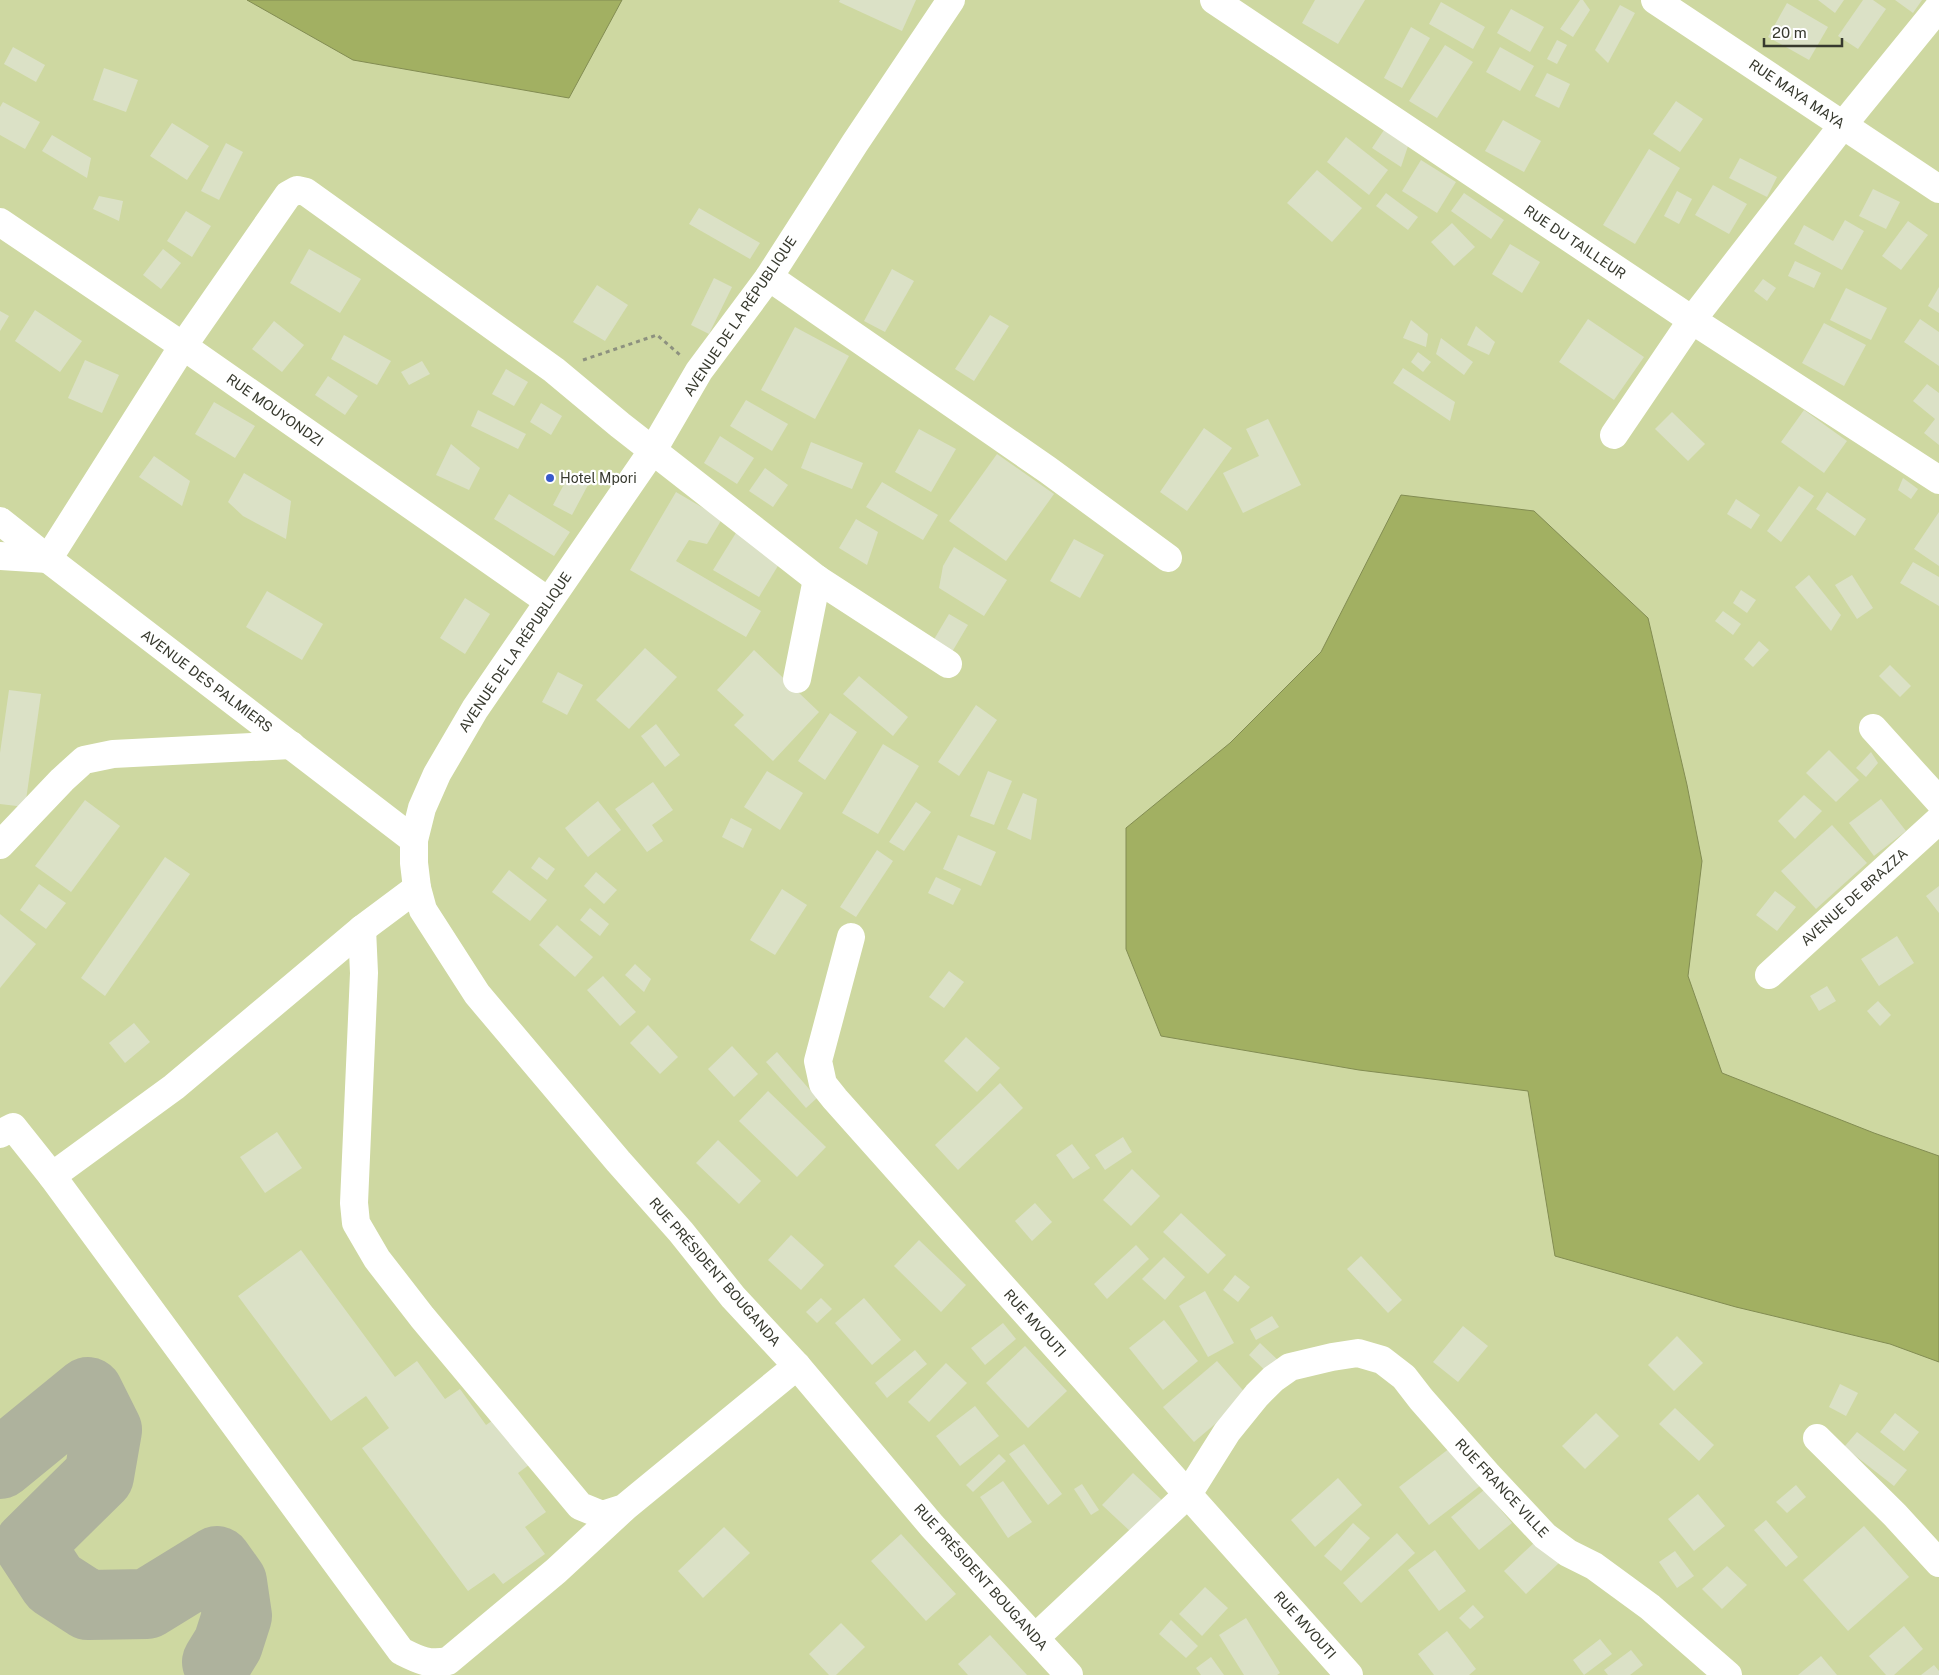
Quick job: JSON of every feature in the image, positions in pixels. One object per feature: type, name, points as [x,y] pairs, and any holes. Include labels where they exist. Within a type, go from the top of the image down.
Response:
[{"type":"street","name":"AVENUE DE LA RÉPUBLIQUE","points":[[414,840],[422,808],[437,774],[475,710],[653,450],[699,371],[769,277],[855,143],[951,0]]},
{"type":"street","name":"RUE DU TAILLEUR","points":[[1214,0],[1692,320],[1939,480]]},
{"type":"street","name":"RUE MAYA MAYA","points":[[1655,0],[1939,188]]},
{"type":"street","points":[[1614,435],[1692,320],[1843,125],[1939,7]]},
{"type":"street","points":[[0,556],[48,559],[183,346],[288,195],[297,190],[306,192],[554,370],[620,425],[817,579],[948,664]]},
{"type":"street","name":"RUE MOUYONDZI","points":[[0,222],[183,346],[548,601]]},
{"type":"street","points":[[769,277],[1048,470],[1168,558]]},
{"type":"street","name":"AVENUE DES PALMIERS","points":[[0,521],[414,840]]},
{"type":"street","points":[[797,679],[817,579]]},
{"type":"street","points":[[1873,728],[1939,801]]},
{"type":"street","points":[[0,845],[62,780],[84,760],[113,754],[291,745]]},
{"type":"street","name":"AVENUE DE BRAZZA","points":[[1769,975],[1939,820]]},
{"type":"street","name":"RUE PRÉSIDENT BOUGANDA","points":[[414,840],[414,863],[423,910],[477,994],[618,1161],[681,1232],[733,1297],[797,1366],[932,1526],[1069,1675]]},
{"type":"street","points":[[52,1176],[174,1087],[362,929],[418,888]]},
{"type":"street","points":[[362,929],[364,973],[354,1203],[356,1223],[378,1259],[422,1317],[580,1506],[602,1515],[624,1508]]},
{"type":"street","name":"RUE MVOUTI","points":[[851,937],[818,1061],[823,1084],[1350,1675]]},
{"type":"street","points":[[0,1134],[13,1127],[52,1176],[401,1651],[417,1659],[434,1664],[448,1660],[556,1571],[624,1508],[797,1366]]},
{"type":"street","name":"RUE FRANCE VILLE","points":[[1188,1494],[1227,1432],[1273,1379],[1290,1366],[1332,1356],[1358,1353],[1382,1360],[1404,1377],[1487,1474],[1545,1536],[1568,1553],[1594,1566],[1650,1607],[1728,1675]]},
{"type":"street","points":[[1817,1438],[1939,1563]]},
{"type":"street","points":[[1036,1637],[1188,1494]]},
{"type":"path","points":[[554,370],[657,335],[699,371]]},
{"type":"shaded area","points":[[0,0],[1939,0],[1939,1675],[0,1675]]},
{"type":"shaded area","points":[[247,0],[622,0],[569,98],[353,60]]},
{"type":"shaded area","points":[[1401,495],[1534,511],[1648,618],[1687,785],[1702,861],[1688,976],[1722,1073],[1874,1133],[1939,1156],[1939,1362],[1890,1344],[1736,1307],[1555,1256],[1528,1091],[1359,1070],[1161,1036],[1126,949],[1126,828],[1230,743],[1321,652]]},
{"type":"building","points":[[840,0],[916,0],[902,31],[839,2]]},
{"type":"building","points":[[1315,0],[1365,0],[1338,44],[1302,23]]},
{"type":"building","points":[[1580,0],[1583,0],[1590,10],[1573,37],[1560,29]]},
{"type":"building","points":[[1818,0],[1844,0],[1835,13]]},
{"type":"building","points":[[1863,0],[1873,0],[1886,9],[1858,49],[1838,36]]},
{"type":"building","points":[[1895,0],[1922,0],[1913,13]]},
{"type":"building","points":[[1441,2],[1485,27],[1473,49],[1429,24]]},
{"type":"building","points":[[1787,3],[1828,27],[1809,60],[1768,37]]},
{"type":"building","points":[[1620,5],[1635,13],[1608,63],[1595,50]]},
{"type":"building","points":[[1511,9],[1544,27],[1530,52],[1497,33]]},
{"type":"building","points":[[1411,27],[1430,38],[1402,88],[1384,78]]},
{"type":"building","points":[[1557,40],[1567,45],[1557,64],[1547,59]]},
{"type":"building","points":[[1445,45],[1473,62],[1437,118],[1409,101]]},
{"type":"building","points":[[13,47],[45,65],[36,82],[4,64]]},
{"type":"building","points":[[1500,47],[1534,66],[1520,91],[1486,72]]},
{"type":"building","points":[[104,68],[138,80],[126,112],[93,100]]},
{"type":"building","points":[[1547,73],[1570,84],[1559,108],[1535,96]]},
{"type":"building","points":[[1676,101],[1703,119],[1680,152],[1653,134]]},
{"type":"building","points":[[3,102],[40,122],[25,149],[0,135],[0,107]]},
{"type":"building","points":[[1503,120],[1541,141],[1524,172],[1485,151]]},
{"type":"building","points":[[172,123],[209,146],[187,180],[150,156]]},
{"type":"building","points":[[1384,130],[1408,146],[1401,167],[1372,148]]},
{"type":"building","points":[[52,135],[91,158],[87,178],[42,151]]},
{"type":"building","points":[[1346,137],[1388,170],[1369,195],[1327,162]]},
{"type":"building","points":[[226,143],[243,152],[219,200],[201,191]]},
{"type":"building","points":[[1649,149],[1680,168],[1635,244],[1603,225]]},
{"type":"building","points":[[1740,158],[1777,177],[1767,197],[1729,178]]},
{"type":"building","points":[[1421,160],[1456,182],[1437,213],[1402,191]]},
{"type":"building","points":[[1317,170],[1362,208],[1332,242],[1287,203]]},
{"type":"building","points":[[1713,185],[1747,204],[1729,234],[1695,215]]},
{"type":"building","points":[[1873,189],[1900,202],[1886,229],[1859,216]]},
{"type":"building","points":[[1677,191],[1692,199],[1679,224],[1664,216]]},
{"type":"building","points":[[1386,193],[1418,217],[1408,230],[1376,206]]},
{"type":"building","points":[[1464,193],[1504,220],[1491,239],[1451,211]]},
{"type":"building","points":[[99,196],[123,201],[119,221],[93,209]]},
{"type":"building","points":[[699,208],[760,243],[750,259],[689,224]]},
{"type":"building","points":[[186,211],[211,226],[192,257],[167,241]]},
{"type":"building","points":[[1845,220],[1864,231],[1842,270],[1794,244],[1804,225],[1833,241]]},
{"type":"building","points":[[1908,221],[1928,235],[1901,270],[1882,256]]},
{"type":"building","points":[[1452,223],[1475,247],[1454,266],[1431,242]]},
{"type":"building","points":[[1510,244],[1540,262],[1522,293],[1492,274]]},
{"type":"building","points":[[163,249],[181,263],[161,289],[143,275]]},
{"type":"building","points":[[309,249],[361,279],[340,313],[290,283]]},
{"type":"building","points":[[1795,261],[1821,273],[1814,288],[1788,276]]},
{"type":"building","points":[[892,269],[914,281],[885,332],[864,321]]},
{"type":"building","points":[[714,278],[732,287],[709,334],[691,325]]},
{"type":"building","points":[[1763,279],[1776,288],[1767,301],[1754,291]]},
{"type":"building","points":[[597,285],[628,305],[605,341],[573,322]]},
{"type":"building","points":[[1939,287],[1939,313],[1928,306]]},
{"type":"building","points":[[1846,288],[1887,308],[1871,340],[1830,320]]},
{"type":"building","points":[[35,310],[82,341],[60,372],[15,341]]},
{"type":"building","points":[[0,311],[9,316],[0,331]]},
{"type":"building","points":[[990,315],[1009,326],[974,381],[955,369]]},
{"type":"building","points":[[1588,319],[1644,357],[1614,400],[1559,362]]},
{"type":"building","points":[[1920,319],[1939,332],[1939,366],[1904,342]]},
{"type":"building","points":[[1411,320],[1428,334],[1426,347],[1403,338]]},
{"type":"building","points":[[274,321],[304,345],[282,372],[252,349]]},
{"type":"building","points":[[1824,323],[1866,345],[1844,386],[1802,363]]},
{"type":"building","points":[[1476,326],[1495,342],[1489,355],[1467,345]]},
{"type":"building","points":[[795,327],[849,356],[815,419],[761,390]]},
{"type":"building","points":[[344,335],[391,361],[377,385],[331,359]]},
{"type":"building","points":[[1441,338],[1473,362],[1464,375],[1436,354]]},
{"type":"building","points":[[1418,352],[1431,362],[1423,372],[1411,362]]},
{"type":"building","points":[[85,360],[119,375],[102,413],[68,398]]},
{"type":"building","points":[[422,361],[430,374],[409,385],[401,372]]},
{"type":"building","points":[[1403,368],[1455,402],[1450,421],[1393,383]]},
{"type":"building","points":[[506,369],[528,382],[514,406],[492,394]]},
{"type":"building","points":[[328,376],[358,396],[345,415],[315,395]]},
{"type":"building","points":[[1927,384],[1939,393],[1939,445],[1924,433],[1935,419],[1913,401]]},
{"type":"building","points":[[746,400],[788,424],[772,451],[730,426]]},
{"type":"building","points":[[214,402],[255,426],[235,458],[195,434]]},
{"type":"building","points":[[541,403],[562,416],[551,435],[530,422]]},
{"type":"building","points":[[478,410],[526,434],[518,449],[471,426]]},
{"type":"building","points":[[1804,410],[1847,441],[1824,473],[1781,442]]},
{"type":"building","points":[[1672,412],[1705,444],[1688,461],[1655,429]]},
{"type":"building","points":[[1268,419],[1301,485],[1243,513],[1223,473],[1259,456],[1246,429]]},
{"type":"building","points":[[1204,428],[1232,448],[1187,511],[1160,492]]},
{"type":"building","points":[[919,429],[956,449],[931,492],[895,472]]},
{"type":"building","points":[[720,436],[754,458],[737,484],[704,463]]},
{"type":"building","points":[[811,442],[863,463],[852,489],[801,468]]},
{"type":"building","points":[[451,444],[480,468],[469,490],[436,475]]},
{"type":"building","points":[[997,454],[1054,494],[1006,561],[949,521]]},
{"type":"building","points":[[154,456],[190,481],[182,506],[139,477]]},
{"type":"building","points":[[765,468],[788,485],[773,507],[749,491]]},
{"type":"building","points":[[244,473],[291,501],[286,539],[243,516],[228,502]]},
{"type":"building","points":[[569,475],[588,485],[572,515],[553,505]]},
{"type":"building","points":[[1903,478],[1918,489],[1911,499],[1898,490]]},
{"type":"building","points":[[882,482],[938,515],[923,540],[866,507]]},
{"type":"building","points":[[1799,486],[1814,496],[1781,542],[1767,531]]},
{"type":"building","points":[[676,492],[722,519],[707,544],[689,540],[676,561],[761,611],[746,637],[630,570]]},
{"type":"building","points":[[1827,492],[1866,519],[1855,536],[1816,509]]},
{"type":"building","points":[[509,494],[570,532],[554,556],[494,519]]},
{"type":"building","points":[[1736,499],[1760,515],[1751,529],[1727,514]]},
{"type":"building","points":[[1939,512],[1939,566],[1914,549]]},
{"type":"building","points":[[856,519],[878,532],[867,565],[839,548]]},
{"type":"building","points":[[739,528],[784,556],[759,597],[713,570]]},
{"type":"building","points":[[1074,539],[1104,555],[1080,598],[1050,581]]},
{"type":"building","points":[[954,547],[1007,580],[984,616],[939,588],[943,566]]},
{"type":"building","points":[[1913,562],[1939,577],[1939,606],[1900,583]]},
{"type":"building","points":[[1809,575],[1841,615],[1831,631],[1795,587]]},
{"type":"building","points":[[1852,575],[1873,608],[1857,619],[1835,585]]},
{"type":"building","points":[[1741,590],[1756,600],[1747,613],[1733,603]]},
{"type":"building","points":[[267,591],[323,624],[302,660],[246,627]]},
{"type":"building","points":[[465,598],[490,614],[465,654],[440,638]]},
{"type":"building","points":[[1723,611],[1741,624],[1733,635],[1715,621]]},
{"type":"building","points":[[949,614],[968,625],[952,652],[933,641]]},
{"type":"building","points":[[1759,641],[1769,650],[1753,667],[1744,659]]},
{"type":"building","points":[[645,648],[677,677],[629,729],[596,700]]},
{"type":"building","points":[[754,650],[819,712],[773,761],[734,725],[744,715],[717,690]]},
{"type":"building","points":[[1890,665],[1911,686],[1900,697],[1879,676]]},
{"type":"building","points":[[558,672],[583,685],[567,715],[542,702]]},
{"type":"building","points":[[859,676],[908,717],[893,736],[843,694]]},
{"type":"building","points":[[9,690],[41,694],[25,807],[0,804],[0,753]]},
{"type":"building","points":[[976,705],[997,720],[959,776],[938,762]]},
{"type":"building","points":[[830,713],[857,732],[825,780],[798,761]]},
{"type":"building","points":[[656,724],[680,755],[665,767],[641,736]]},
{"type":"building","points":[[883,744],[919,766],[878,834],[842,813]]},
{"type":"building","points":[[1829,750],[1859,780],[1836,802],[1806,773]]},
{"type":"building","points":[[1871,752],[1878,763],[1866,777],[1856,768]]},
{"type":"building","points":[[767,771],[803,793],[780,830],[744,807]]},
{"type":"building","points":[[988,771],[1012,781],[994,825],[970,816]]},
{"type":"building","points":[[653,782],[673,810],[652,825],[663,841],[647,852],[615,809]]},
{"type":"building","points":[[1023,793],[1037,799],[1031,840],[1007,829]]},
{"type":"building","points":[[1804,795],[1822,811],[1795,839],[1778,821]]},
{"type":"building","points":[[1881,799],[1906,831],[1874,856],[1849,823]]},
{"type":"building","points":[[85,800],[120,826],[71,892],[35,866]]},
{"type":"building","points":[[598,801],[621,830],[588,857],[565,828]]},
{"type":"building","points":[[916,802],[931,812],[904,851],[889,842]]},
{"type":"building","points":[[731,818],[752,829],[743,848],[722,837]]},
{"type":"building","points":[[1832,825],[1867,863],[1816,909],[1781,871]]},
{"type":"building","points":[[958,835],[996,852],[981,886],[943,869]]},
{"type":"building","points":[[877,850],[893,861],[856,917],[840,907]]},
{"type":"building","points":[[165,857],[190,874],[105,996],[81,978]]},
{"type":"building","points":[[539,857],[555,869],[547,880],[531,868]]},
{"type":"building","points":[[509,870],[547,900],[530,921],[492,892]]},
{"type":"building","points":[[596,872],[617,890],[604,904],[584,886]]},
{"type":"building","points":[[936,877],[961,889],[953,905],[928,893]]},
{"type":"building","points":[[39,884],[66,903],[46,929],[20,910]]},
{"type":"building","points":[[1939,886],[1939,913],[1926,896]]},
{"type":"building","points":[[782,889],[807,905],[775,955],[750,940]]},
{"type":"building","points":[[1775,891],[1796,907],[1777,931],[1756,915]]},
{"type":"building","points":[[590,908],[609,924],[600,936],[580,920]]},
{"type":"building","points":[[0,914],[36,944],[0,988]]},
{"type":"building","points":[[557,925],[593,957],[575,977],[539,945]]},
{"type":"building","points":[[1897,936],[1914,963],[1879,986],[1861,959]]},
{"type":"building","points":[[635,964],[651,979],[644,992],[625,975]]},
{"type":"building","points":[[949,971],[964,982],[944,1008],[929,997]]},
{"type":"building","points":[[603,976],[636,1012],[620,1026],[587,990]]},
{"type":"building","points":[[1827,986],[1836,1001],[1819,1011],[1810,996]]},
{"type":"building","points":[[1878,1001],[1891,1015],[1880,1026],[1867,1011]]},
{"type":"building","points":[[134,1023],[150,1042],[125,1063],[109,1043]]},
{"type":"building","points":[[648,1025],[678,1057],[660,1074],[630,1043]]},
{"type":"building","points":[[966,1037],[1000,1068],[977,1092],[944,1061]]},
{"type":"building","points":[[732,1046],[758,1074],[734,1097],[708,1069]]},
{"type":"building","points":[[777,1052],[817,1098],[806,1108],[766,1062]]},
{"type":"building","points":[[1000,1083],[1023,1108],[958,1170],[935,1145]]},
{"type":"building","points":[[768,1091],[826,1147],[797,1177],[739,1121]]},
{"type":"building","points":[[277,1132],[302,1168],[265,1193],[240,1157]]},
{"type":"building","points":[[1123,1137],[1132,1152],[1105,1170],[1095,1155]]},
{"type":"building","points":[[718,1140],[761,1181],[739,1204],[696,1163]]},
{"type":"building","points":[[1072,1144],[1090,1168],[1073,1179],[1056,1155]]},
{"type":"building","points":[[1132,1169],[1160,1196],[1131,1226],[1103,1200]]},
{"type":"building","points":[[1035,1203],[1052,1222],[1032,1241],[1015,1221]]},
{"type":"building","points":[[1181,1213],[1226,1255],[1208,1274],[1163,1232]]},
{"type":"building","points":[[791,1235],[824,1265],[801,1290],[768,1260]]},
{"type":"building","points":[[919,1240],[966,1285],[941,1312],[894,1266]]},
{"type":"building","points":[[1136,1245],[1149,1259],[1107,1299],[1094,1284]]},
{"type":"building","points":[[301,1250],[395,1377],[417,1361],[445,1399],[460,1389],[486,1425],[499,1416],[533,1462],[518,1473],[546,1512],[525,1527],[545,1554],[503,1584],[494,1573],[468,1591],[362,1448],[389,1428],[366,1396],[331,1421],[238,1296]]},
{"type":"building","points":[[1361,1256],[1402,1300],[1388,1313],[1347,1269]]},
{"type":"building","points":[[1164,1257],[1185,1277],[1165,1300],[1142,1279]]},
{"type":"building","points":[[1235,1275],[1250,1287],[1238,1302],[1223,1290]]},
{"type":"building","points":[[1205,1291],[1234,1343],[1208,1357],[1179,1306]]},
{"type":"building","points":[[821,1298],[832,1309],[817,1323],[806,1312]]},
{"type":"building","points":[[864,1298],[901,1340],[872,1365],[835,1323]]},
{"type":"building","points":[[1272,1316],[1279,1327],[1256,1340],[1250,1329]]},
{"type":"building","points":[[1164,1320],[1198,1361],[1163,1390],[1129,1348]]},
{"type":"building","points":[[1003,1323],[1016,1339],[985,1365],[971,1348]]},
{"type":"building","points":[[1463,1326],[1488,1346],[1458,1382],[1433,1362]]},
{"type":"building","points":[[1677,1336],[1703,1363],[1674,1391],[1648,1365]]},
{"type":"building","points":[[1260,1343],[1284,1366],[1273,1378],[1249,1355]]},
{"type":"building","points":[[1025,1346],[1067,1391],[1028,1428],[986,1383]]},
{"type":"building","points":[[915,1350],[927,1364],[887,1398],[875,1383]]},
{"type":"building","points":[[1217,1361],[1248,1396],[1194,1442],[1163,1407]]},
{"type":"building","points":[[946,1363],[967,1383],[929,1422],[908,1402]]},
{"type":"building","points":[[1840,1384],[1858,1393],[1846,1416],[1829,1407]]},
{"type":"building","points":[[975,1406],[999,1436],[960,1466],[936,1436]]},
{"type":"building","points":[[1675,1408],[1714,1445],[1699,1461],[1659,1424]]},
{"type":"building","points":[[1596,1413],[1619,1436],[1585,1469],[1562,1446]]},
{"type":"building","points":[[1895,1413],[1919,1432],[1904,1451],[1880,1432]]},
{"type":"building","points":[[1857,1432],[1907,1470],[1894,1486],[1844,1447]]},
{"type":"building","points":[[1024,1444],[1062,1494],[1048,1505],[1009,1454]]},
{"type":"building","points":[[1450,1448],[1480,1486],[1429,1525],[1399,1487]]},
{"type":"building","points":[[999,1454],[1006,1461],[973,1492],[966,1485]]},
{"type":"building","points":[[1133,1473],[1163,1501],[1132,1533],[1102,1505]]},
{"type":"building","points":[[1338,1478],[1362,1505],[1315,1547],[1291,1520]]},
{"type":"building","points":[[1003,1481],[1032,1522],[1008,1538],[980,1497]]},
{"type":"building","points":[[1082,1484],[1099,1510],[1091,1515],[1074,1489]]},
{"type":"building","points":[[1796,1485],[1806,1497],[1787,1513],[1776,1502]]},
{"type":"building","points":[[1484,1490],[1512,1523],[1479,1550],[1451,1517]]},
{"type":"building","points":[[1698,1494],[1725,1526],[1694,1551],[1668,1519]]},
{"type":"building","points":[[1766,1520],[1798,1557],[1786,1567],[1754,1530]]},
{"type":"building","points":[[1353,1523],[1370,1538],[1341,1571],[1324,1556]]},
{"type":"building","points":[[1864,1526],[1909,1577],[1848,1631],[1803,1580]]},
{"type":"building","points":[[724,1527],[750,1553],[703,1598],[678,1571]]},
{"type":"building","points":[[1397,1533],[1415,1553],[1361,1603],[1343,1583]]},
{"type":"building","points":[[901,1534],[956,1594],[926,1621],[871,1561]]},
{"type":"building","points":[[1537,1540],[1559,1563],[1526,1594],[1504,1571]]},
{"type":"building","points":[[1435,1550],[1466,1591],[1439,1611],[1408,1570]]},
{"type":"building","points":[[1675,1551],[1694,1576],[1677,1588],[1659,1562]]},
{"type":"building","points":[[1727,1566],[1747,1585],[1722,1609],[1702,1589]]},
{"type":"building","points":[[1205,1587],[1228,1608],[1202,1636],[1179,1614]]},
{"type":"building","points":[[1473,1605],[1484,1617],[1470,1629],[1459,1618]]},
{"type":"building","points":[[1246,1618],[1280,1673],[1277,1675],[1244,1675],[1219,1635]]},
{"type":"building","points":[[1171,1620],[1198,1646],[1186,1658],[1159,1634]]},
{"type":"building","points":[[841,1623],[865,1647],[836,1675],[829,1675],[809,1654]]},
{"type":"building","points":[[1904,1626],[1923,1649],[1894,1675],[1886,1675],[1869,1656]]},
{"type":"building","points":[[1447,1631],[1476,1669],[1469,1675],[1434,1675],[1418,1654]]},
{"type":"building","points":[[990,1635],[1027,1675],[968,1675],[958,1664]]},
{"type":"building","points":[[1600,1639],[1612,1654],[1584,1675],[1573,1660]]},
{"type":"building","points":[[1631,1650],[1643,1665],[1630,1675],[1608,1675],[1604,1670]]},
{"type":"building","points":[[1821,1656],[1837,1675],[1798,1675]]},
{"type":"building","points":[[1211,1657],[1224,1675],[1201,1675],[1196,1668]]},
{"type":"building","points":[[1934,1665],[1939,1671],[1939,1675],[1921,1675]]},
{"type":"taxiway","points":[[0,1464],[88,1392],[107,1430],[99,1476],[29,1545],[54,1583],[88,1605],[147,1604],[217,1561],[232,1582],[237,1616],[228,1644],[217,1662]]},
{"type":"place","name":"Hotel Mpori","points":[[550,478]]}]
